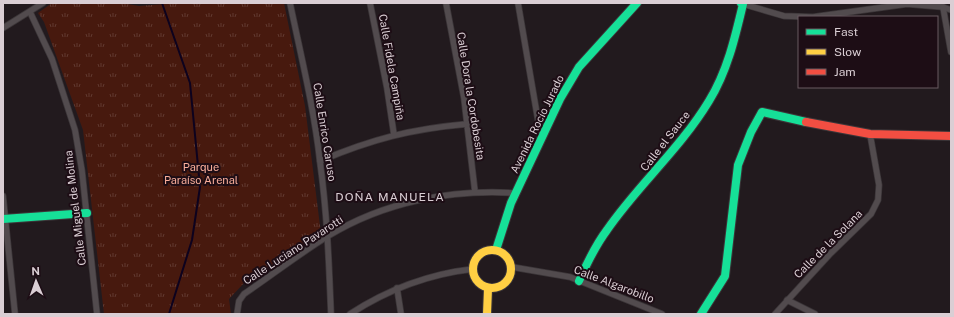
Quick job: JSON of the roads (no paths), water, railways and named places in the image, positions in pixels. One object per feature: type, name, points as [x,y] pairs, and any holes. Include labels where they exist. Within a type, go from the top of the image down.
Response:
[{"type":"street","points":[[3,28],[43,3]]},
{"type":"street","name":"Calle Enrico Caruso","points":[[290,3],[308,86],[320,161],[328,236],[331,314]]},
{"type":"street","name":"Calle Fidela Campiña","points":[[370,3],[387,88],[394,134]]},
{"type":"street","name":"Calle Dora la Cordobesita","points":[[446,3],[468,124],[475,192]]},
{"type":"street","points":[[518,3],[541,138]]},
{"type":"street","name":"Avenida Rocío Jurado","points":[[496,250],[500,234],[516,193],[560,99],[579,67],[637,3]]},
{"type":"street","points":[[742,4],[784,16],[798,16]]},
{"type":"street","name":"Calle el Sauce","points":[[579,280],[594,250],[619,215],[678,144],[709,102],[728,64],[742,4]]},
{"type":"street","points":[[820,16],[907,4],[943,7],[951,10]]},
{"type":"street","points":[[943,7],[951,52]]},
{"type":"street","name":"Calle Miguel de Molina","points":[[30,12],[52,59],[74,130],[82,171],[97,314]]},
{"type":"street","points":[[701,314],[726,276],[731,215],[738,165],[751,132],[762,112],[823,126],[870,134],[951,136]]},
{"type":"street","points":[[320,161],[356,146],[394,134],[468,124]]},
{"type":"street","name":"Calle de la Solana","points":[[775,314],[831,254],[872,214],[878,200],[879,186],[870,134]]},
{"type":"street","name":"Calle Luciano Pavarotti","points":[[237,314],[239,301],[244,294],[328,236],[362,219],[414,201],[444,195],[475,192],[516,193]]},
{"type":"street","points":[[3,196],[4,219],[15,314]]},
{"type":"street","points":[[4,219],[87,213]]},
{"type":"street","points":[[496,250],[506,256],[512,267],[511,274],[503,286],[488,289],[478,282],[473,269],[474,262],[482,252],[496,250]]},
{"type":"street","name":"Calle Algarobillo","points":[[512,267],[570,277],[662,314]]},
{"type":"street","points":[[350,314],[398,288],[456,271],[473,269]]},
{"type":"street","points":[[398,288],[401,314]]},
{"type":"street","points":[[487,314],[488,289]]},
{"type":"street","points":[[787,300],[815,314]]},
{"type":"waterway","points":[[162,3],[190,83],[200,187],[192,240],[169,314]]},
{"type":"district","name":"DOÑA MANUELA","points":[[390,197]]},
{"type":"park label","name":"Parque Paraíso Arenal","points":[[201,173]]}]
